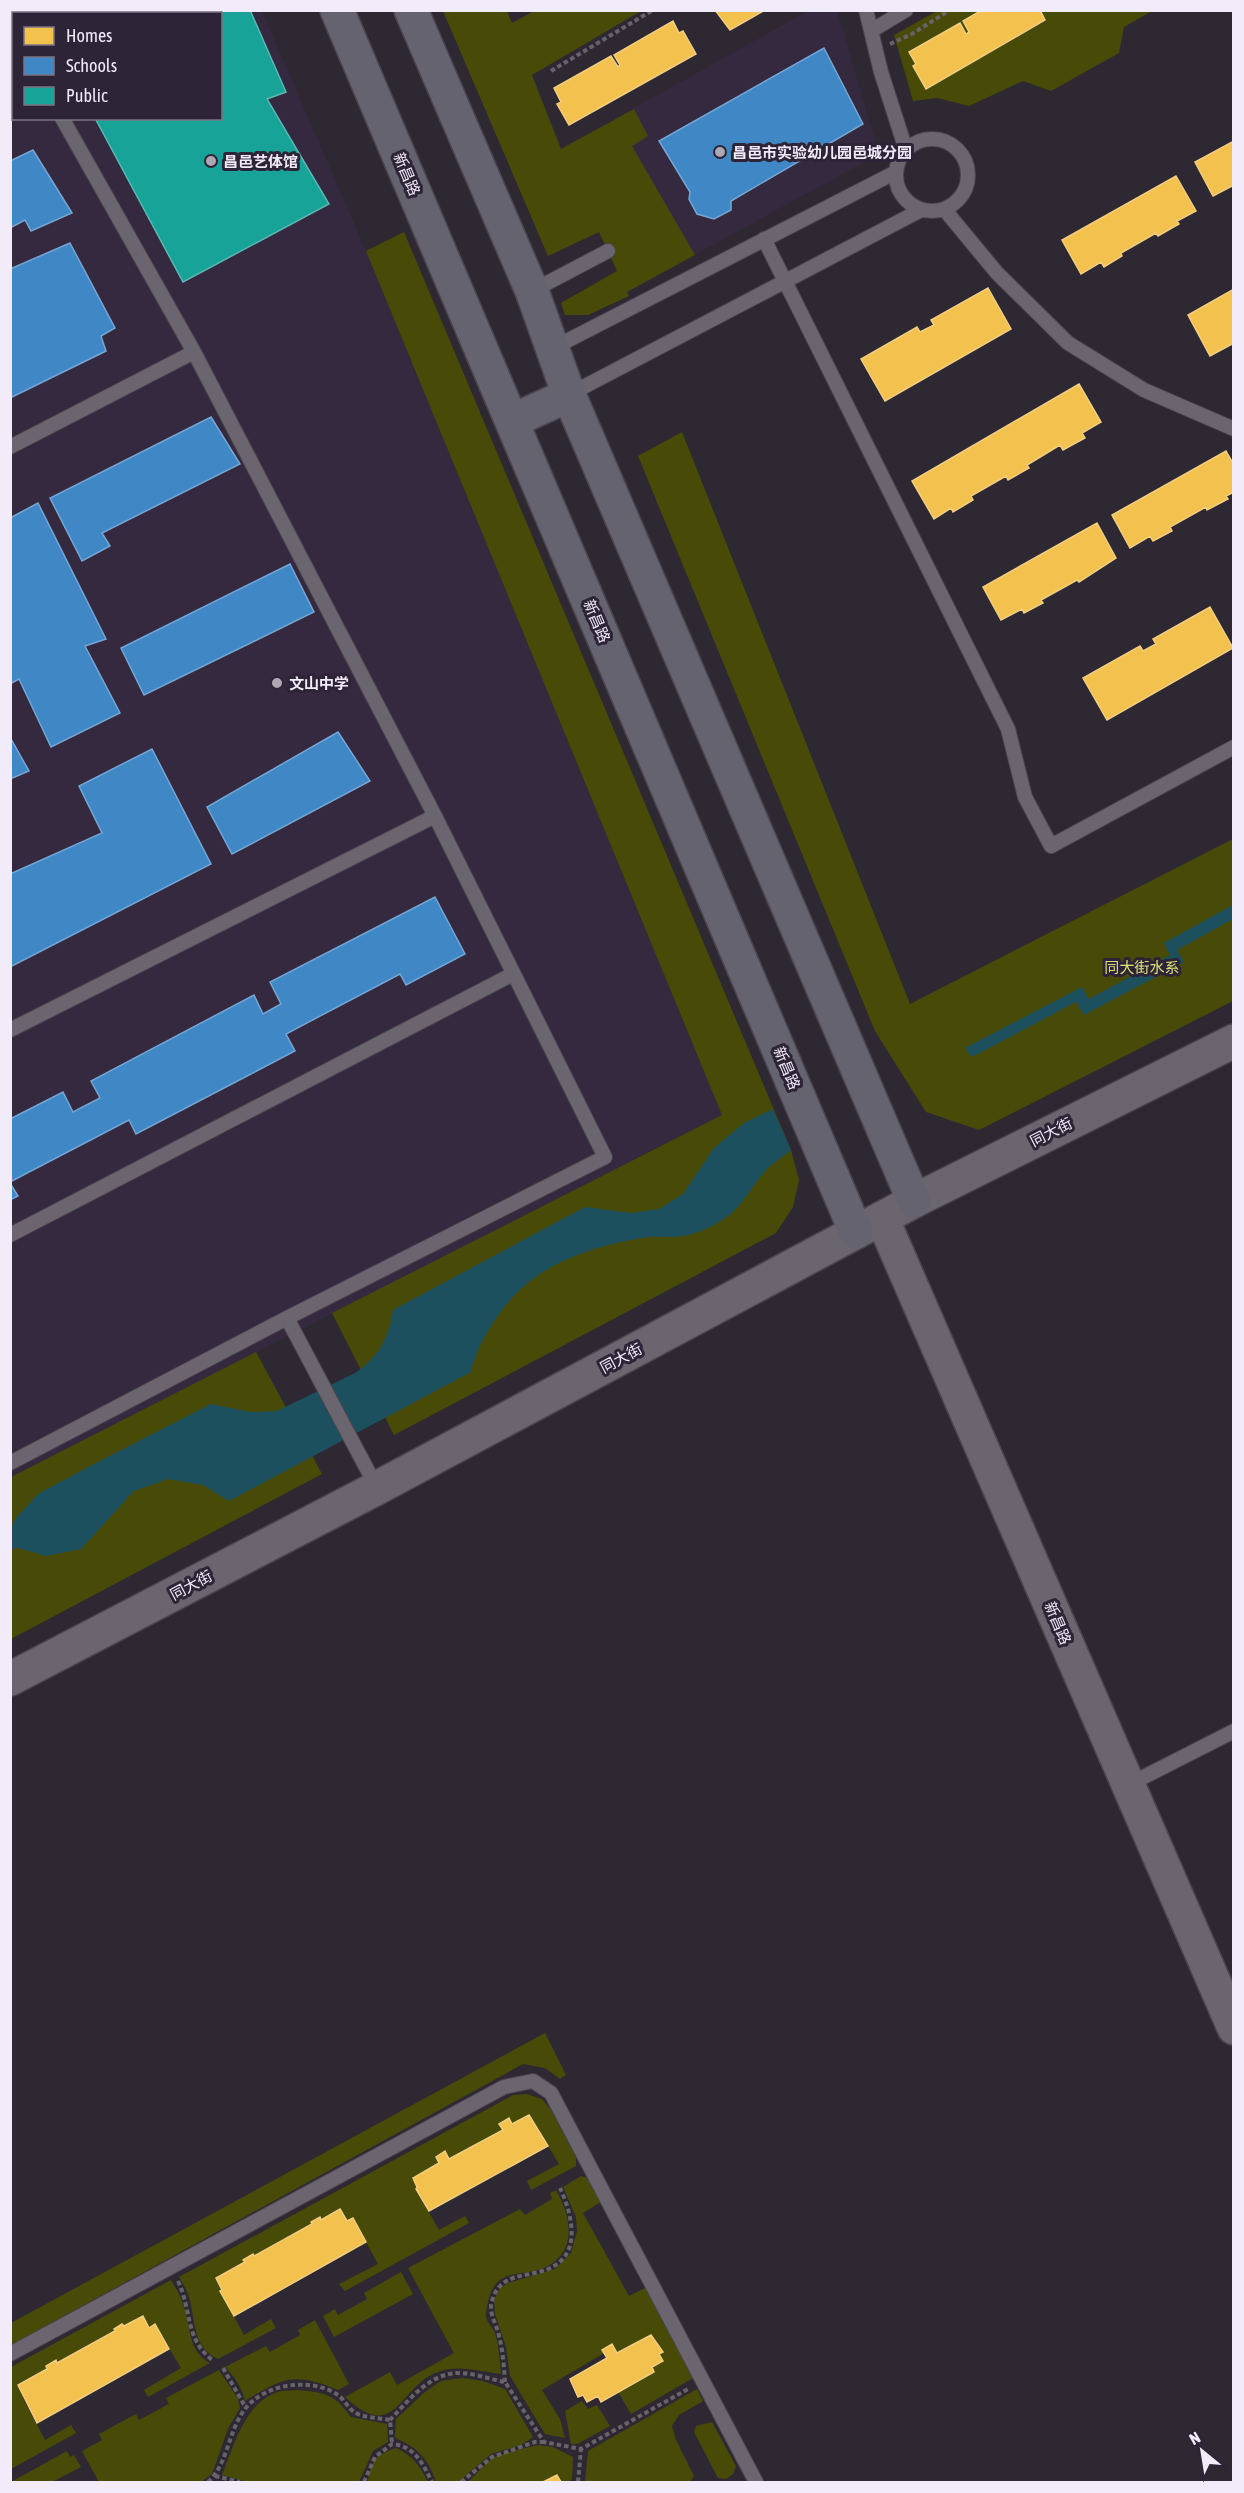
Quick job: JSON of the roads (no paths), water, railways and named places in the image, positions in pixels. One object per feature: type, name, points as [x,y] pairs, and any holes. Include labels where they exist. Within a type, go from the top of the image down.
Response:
[{"type":"main road","name":"新昌路","points":[[337,10],[512,421],[869,1225]]},
{"type":"main road","points":[[411,10],[532,291],[569,395],[914,1201]]},
{"type":"main road","points":[[512,421],[569,395]]},
{"type":"street","name":"同大街","points":[[10,1679],[377,1488],[914,1201],[1233,1041]]},
{"type":"street","name":"新昌路","points":[[869,1225],[1128,1785],[1233,2028]]},
{"type":"lane","points":[[866,10],[906,150]]},
{"type":"lane","points":[[871,30],[906,10]]},
{"type":"lane","points":[[10,1463],[605,1156],[435,816],[194,352],[63,120]]},
{"type":"lane","points":[[927,139],[950,144],[959,151],[966,161],[967,184],[962,195],[944,209],[933,212],[921,210],[910,204],[902,195],[897,184],[896,172],[899,160],[906,150],[927,139]]},
{"type":"lane","points":[[553,348],[896,172]]},
{"type":"lane","points":[[944,209],[997,273],[1068,343],[1144,390],[1233,429]]},
{"type":"lane","points":[[569,395],[921,210]]},
{"type":"lane","points":[[764,239],[1008,729],[1025,796],[1051,846],[1233,747]]},
{"type":"lane","points":[[532,291],[608,251]]},
{"type":"lane","points":[[10,447],[194,352]]},
{"type":"lane","points":[[10,1030],[435,816]]},
{"type":"lane","points":[[10,1234],[513,974]]},
{"type":"lane","points":[[288,1318],[377,1488]]},
{"type":"lane","points":[[1128,1785],[1233,1731]]},
{"type":"lane","points":[[10,2354],[504,2087],[533,2081],[551,2093],[756,2482]]},
{"type":"water","points":[[1233,905],[1233,919],[1177,950],[1184,962],[1084,1015],[1076,1002],[972,1057],[965,1048],[1082,987],[1089,999],[1170,955],[1164,943]]},
{"type":"water","points":[[773,1109],[791,1150],[769,1167],[726,1218],[695,1233],[677,1237],[642,1238],[598,1248],[577,1255],[539,1274],[522,1288],[493,1323],[480,1346],[471,1372],[229,1501],[203,1485],[168,1479],[134,1491],[81,1549],[46,1556],[18,1548],[11,1549],[10,1530],[16,1518],[38,1494],[211,1404],[251,1412],[277,1411],[355,1373],[382,1346],[393,1310],[585,1207],[631,1213],[659,1209],[683,1194],[714,1148],[744,1123]]},
{"type":"place","name":"昌邑市实验幼儿园邑城分园","points":[[720,152]]},
{"type":"place","name":"昌邑艺体馆","points":[[211,161]]},
{"type":"place","name":"文山中学","points":[[277,683]]},
{"type":"park label","name":"同大街水系","points":[[1142,967]]}]
